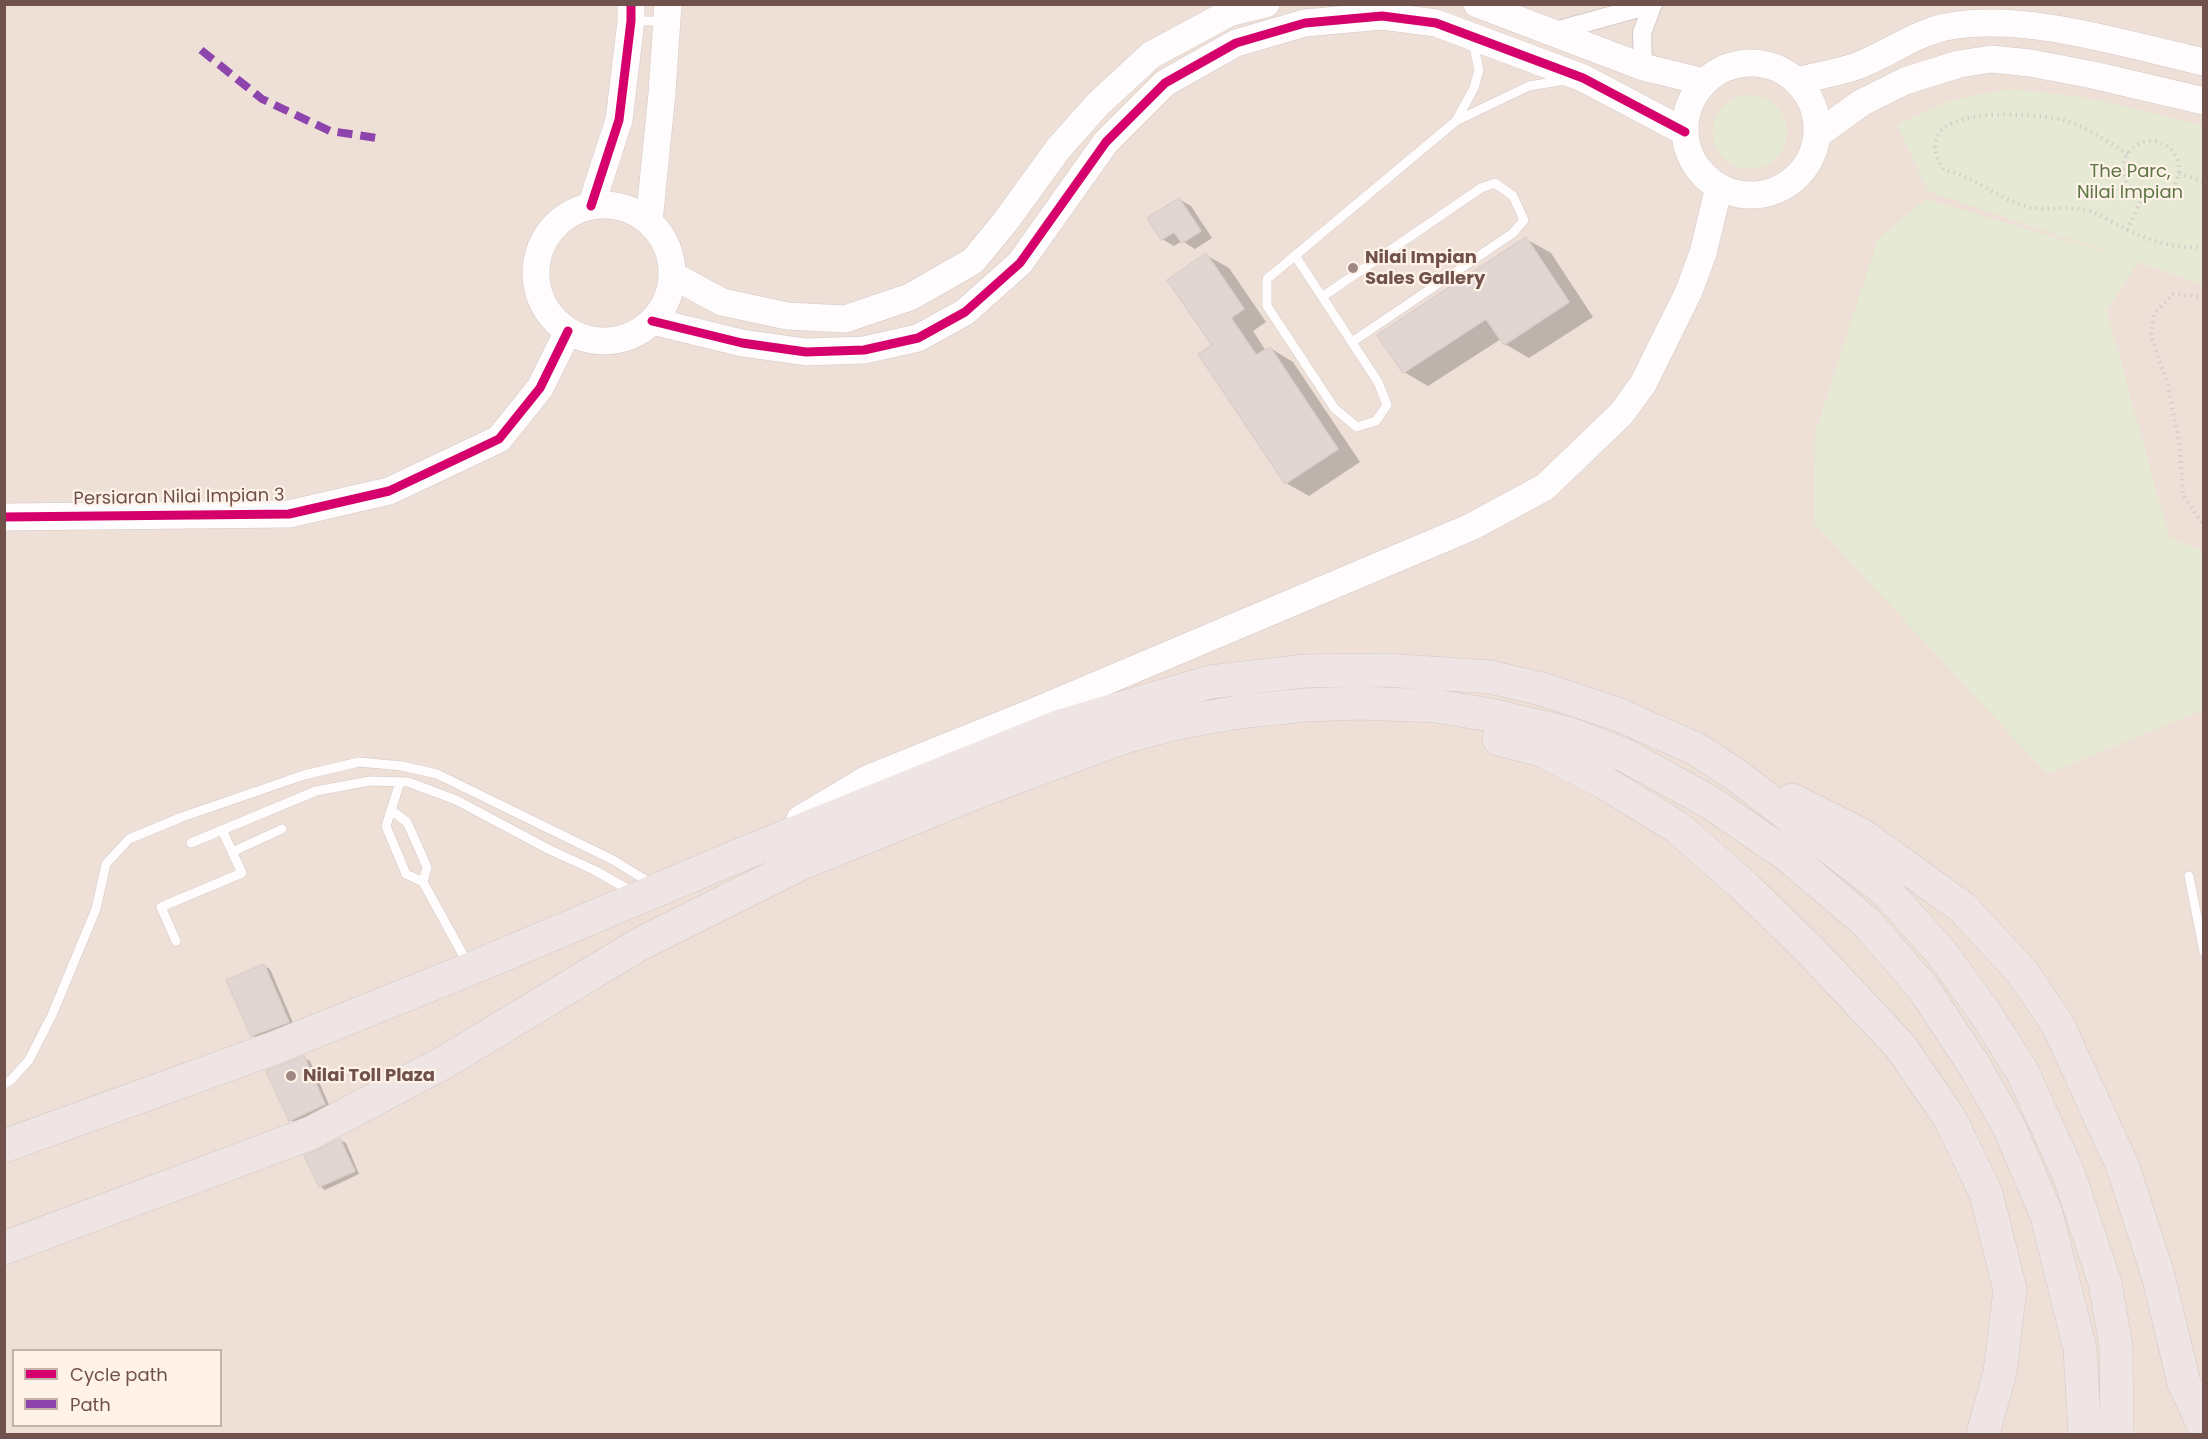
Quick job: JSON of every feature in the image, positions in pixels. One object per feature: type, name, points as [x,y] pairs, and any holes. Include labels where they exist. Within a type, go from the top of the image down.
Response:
[{"type":"highway","points":[[4,1146],[274,1048],[470,969],[745,853],[1060,726],[1210,682],[1305,671],[1384,670],[1490,677],[1542,689],[1617,714],[1696,749],[1736,775],[1886,891],[1940,951],[1983,1010],[2022,1071],[2069,1175],[2105,1283],[2116,1346],[2117,1434]]},
{"type":"highway","points":[[4,1248],[311,1133],[443,1063],[640,944],[800,864],[987,788],[1124,737],[1197,719],[1306,705],[1361,703],[1435,706],[1491,715],[1567,733],[1623,755],[1708,801],[1788,855],[1867,923],[1923,988],[1974,1065],[2009,1127],[2046,1213],[2080,1349],[2085,1434]]},
{"type":"highway","points":[[1435,706],[1471,731],[1541,750],[1605,783],[1677,827],[1743,885],[1809,949],[1900,1046],[1949,1117],[1986,1193],[2010,1290],[2000,1372],[1983,1434]]},
{"type":"highway","points":[[1736,775],[1802,804],[1862,835],[1963,908],[2024,973],[2058,1025],[2122,1167],[2158,1275],[2196,1434]]},
{"type":"highway","points":[[2184,1383],[2204,1426]]},
{"type":"street","points":[[672,275],[722,302],[787,316],[845,319],[910,297],[973,261],[1005,222],[1058,149],[1098,105],[1150,55],[1229,13],[1266,4]]},
{"type":"street","points":[[1477,4],[1643,67],[1704,82]]},
{"type":"street","points":[[1552,32],[1653,5]]},
{"type":"street","points":[[1643,67],[1642,33],[1653,5]]},
{"type":"street","points":[[591,206],[619,120],[631,13]]},
{"type":"street","points":[[649,222],[668,13]]},
{"type":"street","points":[[652,321],[742,342],[806,352],[864,350],[918,338],[965,312],[1020,263],[1106,142],[1165,83],[1236,43],[1305,23],[1382,16],[1436,23],[1583,78],[1685,132]]},
{"type":"street","points":[[1797,81],[1856,66],[1910,39],[1950,26],[2000,23],[2064,31],[2204,62]]},
{"type":"street","points":[[1817,135],[1861,104],[1905,81],[1959,64],[1991,59],[2030,63],[2093,75],[2204,101]]},
{"type":"street","points":[[1760,63],[1780,69],[1797,81],[1809,97],[1816,115],[1817,135],[1813,153],[1804,168],[1791,182],[1775,190],[1756,195],[1737,193],[1719,186],[1705,176],[1695,164],[1687,148],[1685,132],[1686,114],[1693,97],[1704,82],[1720,70],[1740,64],[1760,63]]},
{"type":"street","points":[[745,853],[867,779],[1033,712],[1471,527],[1545,488],[1622,414],[1643,384],[1661,352],[1692,282],[1703,253],[1719,186]]},
{"type":"street","points":[[612,205],[631,211],[649,222],[662,237],[670,255],[672,275],[666,300],[652,321],[634,334],[612,340],[589,339],[568,331],[552,318],[541,300],[536,281],[537,261],[543,242],[555,225],[572,213],[591,206],[612,205]]},
{"type":"street","name":"Persiaran Nilai Impian 3","points":[[4,517],[290,514],[389,491],[499,439],[540,388],[568,331]]},
{"type":"lane","points":[[631,13],[668,13]]},
{"type":"lane","points":[[1456,121],[1474,88],[1479,69],[1472,36]]},
{"type":"lane","points":[[1296,257],[1378,382],[1387,405],[1376,421],[1357,427],[1335,409],[1267,306],[1267,279],[1456,121],[1529,86],[1583,78]]},
{"type":"lane","points":[[1322,297],[1481,188],[1495,183],[1513,196],[1524,220],[1513,233],[1352,342]]},
{"type":"lane","points":[[4,1084],[11,1080],[29,1060],[43,1033],[96,909],[106,864],[129,839],[182,817],[304,775],[359,762],[402,766],[437,774],[613,860],[651,893]]},
{"type":"lane","points":[[191,843],[316,791],[370,781],[408,782],[456,800],[550,850],[651,893]]},
{"type":"lane","points":[[400,782],[386,826],[406,874],[423,882],[470,969]]},
{"type":"lane","points":[[392,811],[407,822],[427,867],[423,882]]},
{"type":"lane","points":[[232,852],[282,829]]},
{"type":"lane","points":[[176,941],[161,907],[242,873],[222,830]]},
{"type":"lane","points":[[2189,876],[2204,952]]},
{"type":"path","points":[[2128,154],[2104,139],[2064,120],[2029,114],[1978,116],[1960,120],[1940,129],[1935,138],[1934,147],[1944,170],[1960,173],[2018,204],[2037,208],[2073,207],[2091,211],[2150,240],[2170,246],[2204,247]]},
{"type":"path","points":[[2147,141],[2164,144],[2176,156],[2179,172],[2176,182],[2170,189],[2153,197],[2143,196],[2128,184],[2123,166],[2128,154],[2139,144],[2147,141]]},
{"type":"path","points":[[2179,172],[2204,182]]},
{"type":"path","points":[[2127,230],[2143,196]]},
{"type":"path","points":[[2204,297],[2173,294],[2154,314],[2151,336],[2168,385],[2180,447],[2183,495],[2204,526]]},
{"type":"shaded area","points":[[5,5],[2203,5],[2203,1434],[5,1434]]},
{"type":"green space","name":"The Parc, Nilai Impian","points":[[2010,89],[2083,97],[2203,125],[2203,285],[2138,262],[2107,311],[2169,537],[2203,551],[2203,710],[2047,774],[1814,523],[1815,433],[1878,239],[1926,199],[2128,259],[1928,191],[1897,125],[1951,100]]},
{"type":"green space","points":[[1750,95],[1771,101],[1781,111],[1787,132],[1781,153],[1771,163],[1750,169],[1729,163],[1719,153],[1713,132],[1719,111],[1729,101]]},
{"type":"building","points":[[1179,198],[1201,231],[1182,243],[1174,232],[1161,240],[1147,218]]},
{"type":"building","points":[[1526,237],[1569,302],[1504,345],[1486,319],[1403,373],[1377,335]]},
{"type":"building","points":[[1206,253],[1244,309],[1231,318],[1256,355],[1270,347],[1338,449],[1285,484],[1198,354],[1212,345],[1167,280]]},
{"type":"building","points":[[264,964],[289,1022],[251,1036],[226,980]]},
{"type":"building","points":[[304,1056],[325,1104],[289,1121],[266,1071]]},
{"type":"building","points":[[340,1139],[355,1171],[319,1187],[304,1156]]},
{"type":"marked path","points":[[201,50],[262,99],[330,131],[377,138]]},
{"type":"cycle path","points":[[591,206],[619,120],[631,4]]},
{"type":"cycle path","points":[[652,321],[742,343],[806,352],[864,350],[918,338],[965,312],[1020,263],[1106,142],[1165,83],[1236,43],[1305,23],[1382,16],[1436,23],[1583,78],[1685,132]]},
{"type":"cycle path","points":[[4,517],[289,514],[389,491],[499,439],[540,388],[568,331]]},
{"type":"place","name":"Nilai Impian Sales Gallery","points":[[1353,268]]},
{"type":"place","name":"Nilai Toll Plaza","points":[[291,1076]]}]
